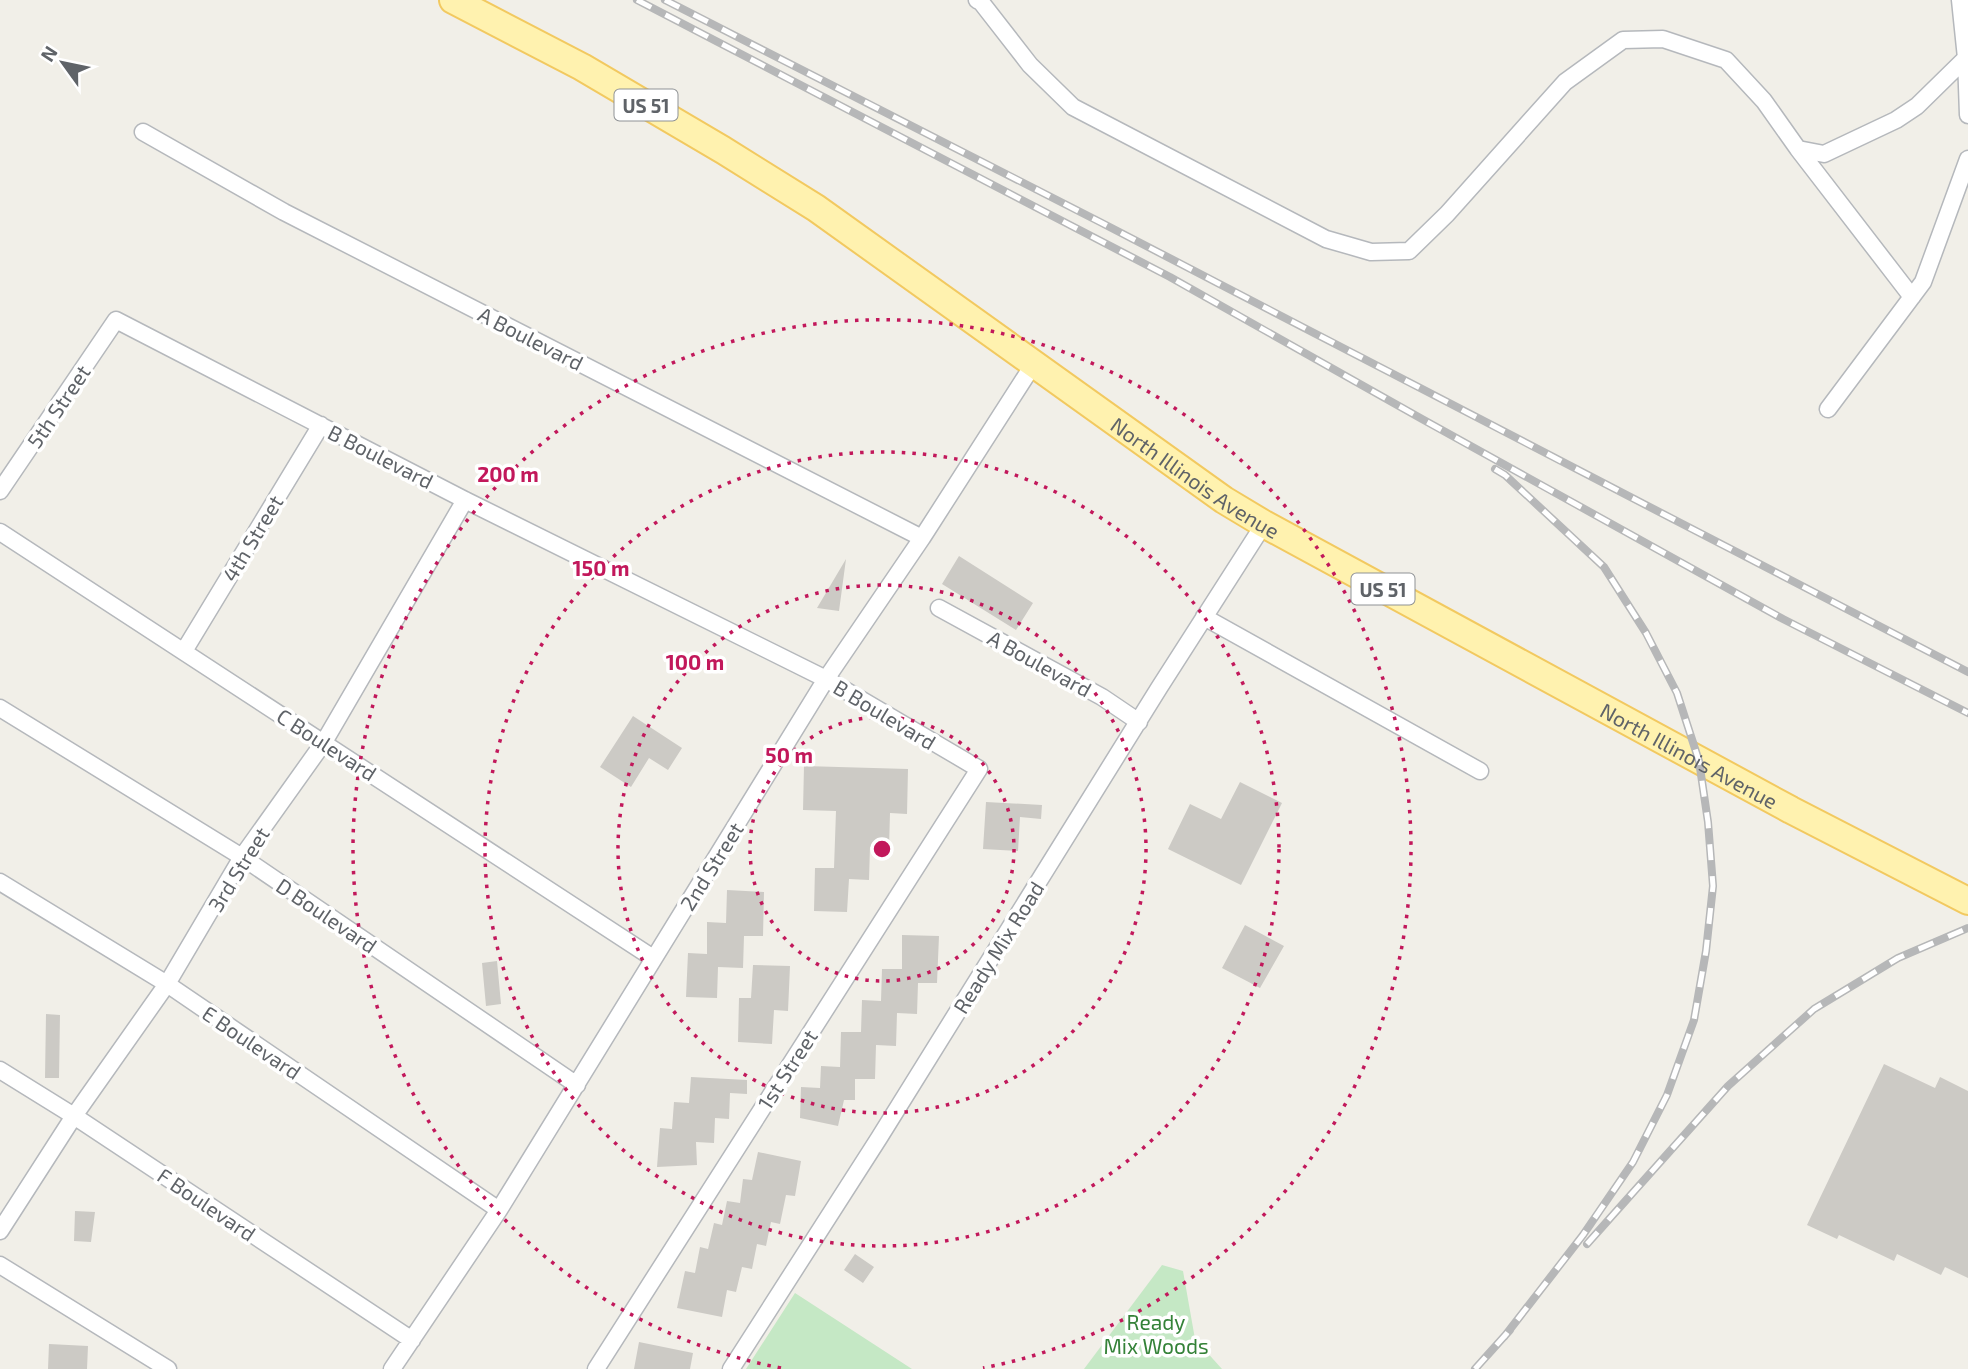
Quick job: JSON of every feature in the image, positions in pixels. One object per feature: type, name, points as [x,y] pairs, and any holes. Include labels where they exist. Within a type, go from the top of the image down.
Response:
[{"type":"main road","name":"North Illinois Avenue","points":[[453,0],[582,67],[804,201],[1224,500],[1264,524],[1791,810],[1968,901]]},
{"type":"street","points":[[977,0],[1030,65],[1073,107],[1326,239],[1371,252],[1409,251],[1447,214],[1564,82],[1623,40],[1663,39],[1726,60],[1764,102],[1912,297]]},
{"type":"street","points":[[1960,0],[1968,115]]},
{"type":"street","points":[[1798,149],[1824,154],[1896,120],[1917,106],[1966,58]]},
{"type":"street","name":"A Boulevard","points":[[143,132],[284,212],[922,538]]},
{"type":"street","points":[[1828,410],[1923,282],[1968,159]]},
{"type":"street","name":"B Boulevard","points":[[116,320],[465,500],[827,679],[979,769]]},
{"type":"street","name":"5th Street","points":[[0,491],[116,320]]},
{"type":"street","name":"2nd Street","points":[[392,1369],[499,1210],[827,679],[1033,365]]},
{"type":"street","name":"4th Street","points":[[184,651],[321,425]]},
{"type":"street","name":"3rd Street","points":[[0,1231],[74,1116],[167,984],[242,857],[324,742],[465,500]]},
{"type":"street","name":"Ready Mix Road","points":[[731,1369],[1264,524]]},
{"type":"street","name":"C Boulevard","points":[[0,531],[653,958]]},
{"type":"street","name":"A Boulevard","points":[[939,608],[1102,697],[1139,722]]},
{"type":"street","points":[[1204,617],[1480,771]]},
{"type":"street","name":"D Boulevard","points":[[0,708],[242,857],[577,1085]]},
{"type":"street","name":"1st Street","points":[[596,1369],[979,769]]},
{"type":"street","name":"E Boulevard","points":[[0,882],[167,984],[499,1210]]},
{"type":"street","name":"F Boulevard","points":[[0,1070],[412,1340]]},
{"type":"street","points":[[0,1265],[168,1369]]},
{"type":"green space","name":"Ready Mix Woods","points":[[1162,1265],[1183,1271],[1195,1339],[1222,1369],[1084,1369]]},
{"type":"green space","points":[[795,1293],[912,1369],[746,1369]]},
{"type":"building","points":[[959,556],[1033,603],[1016,630],[942,584]]},
{"type":"building","points":[[846,559],[839,611],[817,608]]},
{"type":"building","points":[[633,716],[682,748],[668,770],[649,758],[631,787],[600,767]]},
{"type":"building","points":[[804,766],[908,769],[907,814],[890,813],[889,848],[870,847],[869,880],[849,879],[847,912],[814,911],[815,868],[834,868],[836,811],[803,810]]},
{"type":"building","points":[[1240,782],[1282,803],[1241,885],[1168,849],[1190,804],[1221,819]]},
{"type":"building","points":[[986,802],[1042,805],[1041,819],[1020,817],[1018,851],[983,849]]},
{"type":"building","points":[[727,890],[764,892],[763,936],[744,936],[743,968],[718,967],[717,998],[686,997],[688,953],[707,954],[707,922],[726,923]]},
{"type":"building","points":[[1245,925],[1284,946],[1260,988],[1222,968]]},
{"type":"building","points":[[902,935],[939,936],[937,983],[918,983],[917,1014],[897,1013],[896,1046],[876,1045],[875,1079],[855,1079],[855,1100],[844,1100],[838,1126],[800,1118],[801,1087],[820,1088],[821,1066],[840,1067],[841,1032],[861,1032],[862,1000],[881,1001],[882,969],[902,969]]},
{"type":"building","points":[[497,961],[501,1004],[486,1006],[482,963]]},
{"type":"building","points":[[753,965],[790,966],[788,1011],[774,1010],[772,1044],[738,1042],[739,998],[751,998]]},
{"type":"building","points":[[46,1014],[60,1015],[59,1078],[45,1078]]},
{"type":"building","points":[[1884,1064],[1935,1088],[1940,1077],[1968,1091],[1968,1278],[1945,1267],[1941,1275],[1897,1254],[1894,1261],[1839,1235],[1837,1239],[1807,1225]]},
{"type":"building","points":[[691,1077],[747,1080],[747,1094],[730,1093],[729,1119],[715,1118],[714,1143],[696,1142],[697,1165],[657,1167],[660,1128],[672,1129],[674,1102],[689,1103]]},
{"type":"building","points":[[758,1152],[801,1161],[795,1196],[786,1195],[780,1224],[771,1222],[766,1246],[757,1244],[752,1269],[742,1267],[736,1292],[727,1290],[722,1317],[677,1308],[685,1271],[695,1273],[700,1247],[708,1249],[714,1223],[722,1225],[727,1201],[740,1203],[743,1179],[752,1180]]},
{"type":"building","points":[[75,1211],[95,1212],[91,1242],[74,1241]]},
{"type":"building","points":[[855,1254],[874,1267],[863,1283],[844,1270]]},
{"type":"building","points":[[639,1342],[693,1353],[690,1369],[634,1369]]},
{"type":"building","points":[[49,1344],[88,1346],[87,1369],[48,1369]]},
{"type":"railway","points":[[637,0],[1170,277],[1783,619],[1968,713]]},
{"type":"railway","points":[[665,0],[1968,672]]},
{"type":"railway","points":[[1495,469],[1505,475],[1604,567],[1646,633],[1677,693],[1699,761],[1708,822],[1713,886],[1706,951],[1694,1020],[1667,1095],[1633,1162],[1583,1235],[1504,1337]]},
{"type":"railway","points":[[1587,1244],[1728,1086],[1814,1009],[1898,958],[1968,928]]},
{"type":"railway","points":[[1475,1369],[1510,1330]]}]
